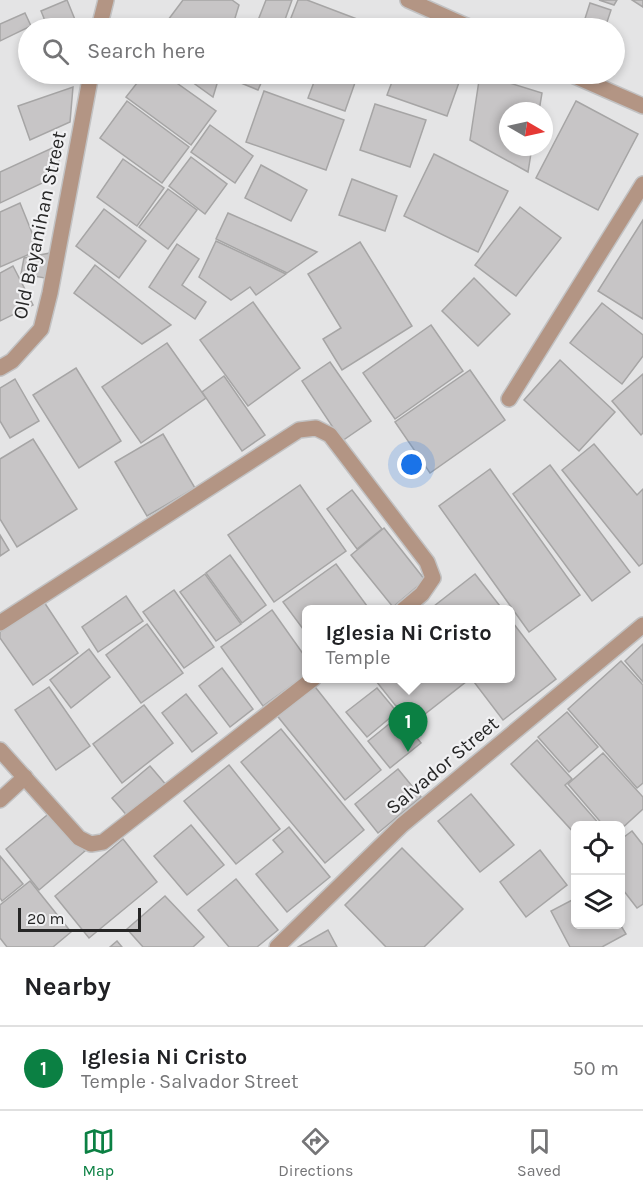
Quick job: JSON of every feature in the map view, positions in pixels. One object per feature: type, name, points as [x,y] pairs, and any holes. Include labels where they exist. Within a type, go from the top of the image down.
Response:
[{"type":"street","points":[[102,18],[106,0]]},
{"type":"street","points":[[408,0],[448,18]]},
{"type":"street","name":"Old Bayanihan Street","points":[[0,368],[12,361],[41,329],[50,293],[89,84]]},
{"type":"street","points":[[593,84],[643,106]]},
{"type":"street","points":[[509,399],[643,184]]},
{"type":"street","points":[[0,622],[299,430],[316,429],[330,435],[427,562],[433,579],[422,594],[408,605]]},
{"type":"street","name":"Salvador Street","points":[[277,947],[402,825],[643,625]]},
{"type":"street","points":[[0,750],[79,838],[91,844],[104,842],[308,683]]},
{"type":"street","points":[[0,800],[25,777]]},
{"type":"building","points":[[67,0],[74,18],[44,18],[41,11]]},
{"type":"building","points":[[183,0],[232,0],[239,5],[235,18],[170,18]]},
{"type":"building","points":[[266,0],[292,0],[286,18],[259,18]]},
{"type":"building","points":[[298,0],[307,0],[354,18],[291,18]]},
{"type":"building","points":[[599,0],[617,0],[614,5]]},
{"type":"building","points":[[632,0],[643,0],[643,7]]},
{"type":"building","points":[[590,3],[611,10],[608,18],[585,18]]},
{"type":"building","points":[[25,13],[27,18],[18,18],[18,32],[0,41],[0,24]]},
{"type":"building","points":[[136,84],[178,84],[216,111],[191,145],[126,97]]},
{"type":"building","points":[[195,84],[217,84],[213,97]]},
{"type":"building","points":[[243,84],[261,84],[258,90]]},
{"type":"building","points":[[313,84],[355,84],[345,111],[308,98]]},
{"type":"building","points":[[391,84],[458,84],[447,116],[387,95]]},
{"type":"building","points":[[478,84],[513,84],[542,93],[540,102],[499,102],[499,156],[470,140]]},
{"type":"building","points":[[73,87],[70,122],[30,140],[18,106]]},
{"type":"building","points":[[264,91],[344,120],[326,170],[246,142]]},
{"type":"building","points":[[127,101],[189,147],[162,183],[100,138]]},
{"type":"building","points":[[576,101],[638,134],[598,210],[536,178],[547,156],[553,156],[553,145]]},
{"type":"building","points":[[375,104],[426,120],[410,167],[360,150]]},
{"type":"building","points":[[210,125],[253,156],[235,183],[191,152]]},
{"type":"building","points":[[63,143],[55,177],[0,203],[0,172]]},
{"type":"building","points":[[434,154],[508,191],[478,252],[404,216]]},
{"type":"building","points":[[499,156],[531,156],[528,172]]},
{"type":"building","points":[[191,157],[227,184],[205,214],[169,186]]},
{"type":"building","points":[[123,159],[164,188],[137,226],[97,197]]},
{"type":"building","points":[[261,165],[307,190],[291,221],[245,198]]},
{"type":"building","points":[[352,179],[397,196],[385,231],[339,215]]},
{"type":"building","points":[[168,189],[197,210],[168,249],[139,227]]},
{"type":"building","points":[[20,203],[39,250],[0,267],[0,212]]},
{"type":"building","points":[[520,207],[561,238],[516,296],[475,265]]},
{"type":"building","points":[[104,209],[146,241],[119,278],[76,246]]},
{"type":"building","points":[[228,213],[317,252],[287,273],[216,239]]},
{"type":"building","points":[[643,220],[643,319],[598,291]]},
{"type":"building","points":[[216,241],[286,274],[256,295],[250,287],[231,300],[199,277]]},
{"type":"building","points":[[360,242],[412,326],[342,370],[323,339],[341,328],[308,274]]},
{"type":"building","points":[[177,244],[199,259],[182,285],[206,302],[195,319],[149,287]]},
{"type":"building","points":[[50,253],[45,278],[21,274],[24,258]]},
{"type":"building","points":[[95,265],[171,325],[142,344],[74,293]]},
{"type":"building","points":[[13,266],[33,305],[0,321],[0,273]]},
{"type":"building","points":[[474,278],[510,314],[478,346],[442,311]]},
{"type":"building","points":[[253,302],[300,368],[248,406],[200,340]]},
{"type":"building","points":[[602,303],[643,335],[643,356],[622,384],[570,343]]},
{"type":"building","points":[[431,325],[463,371],[395,419],[363,373]]},
{"type":"building","points":[[167,343],[206,398],[141,443],[102,387]]},
{"type":"building","points":[[560,360],[615,412],[579,451],[524,400]]},
{"type":"building","points":[[330,362],[371,421],[342,441],[302,381]]},
{"type":"building","points":[[76,368],[121,441],[79,468],[33,395]]},
{"type":"building","points":[[470,370],[505,420],[430,473],[395,422]]},
{"type":"building","points":[[643,374],[643,433],[641,435],[612,401]]},
{"type":"building","points":[[224,376],[265,435],[242,451],[202,392]]},
{"type":"building","points":[[15,379],[39,421],[10,438],[0,421],[0,388]]},
{"type":"building","points":[[163,434],[195,488],[147,516],[115,462]]},
{"type":"building","points":[[33,439],[77,509],[17,547],[0,519],[0,459]]},
{"type":"building","points":[[594,444],[637,495],[643,489],[643,563],[639,566],[562,470]]},
{"type":"building","points":[[550,465],[630,572],[592,601],[513,494]]},
{"type":"building","points":[[490,469],[580,595],[529,632],[515,612],[515,605],[510,605],[439,506]]},
{"type":"building","points":[[300,485],[346,551],[274,602],[228,535]]},
{"type":"building","points":[[352,490],[382,529],[357,549],[327,509]]},
{"type":"building","points":[[384,528],[425,580],[395,605],[391,605],[351,555]]},
{"type":"building","points":[[0,535],[9,550],[0,556]]},
{"type":"building","points":[[230,555],[266,605],[242,623],[206,573]]},
{"type":"building","points":[[336,564],[366,605],[302,605],[302,628],[283,602]]},
{"type":"building","points":[[205,574],[241,624],[216,641],[180,592]]},
{"type":"building","points":[[475,574],[499,605],[435,605]]},
{"type":"building","points":[[174,590],[214,647],[184,668],[143,612]]},
{"type":"building","points":[[126,596],[143,621],[98,652],[82,627]]},
{"type":"building","points":[[44,602],[78,653],[33,685],[0,638],[0,632]]},
{"type":"building","points":[[272,610],[302,652],[302,678],[263,706],[221,647]]},
{"type":"building","points":[[147,624],[183,673],[141,703],[106,655]]},
{"type":"building","points":[[515,626],[556,679],[503,720],[475,683],[515,683]]},
{"type":"building","points":[[643,644],[643,682],[625,661]]},
{"type":"building","points":[[89,649],[110,677],[71,708],[50,680]]},
{"type":"building","points":[[621,661],[643,685],[643,783],[637,788],[568,709]]},
{"type":"building","points":[[222,668],[253,709],[230,727],[199,686]]},
{"type":"building","points":[[312,683],[381,770],[345,800],[275,713]]},
{"type":"building","points":[[378,683],[464,683],[411,725]]},
{"type":"building","points":[[49,687],[90,746],[56,770],[15,710]]},
{"type":"building","points":[[377,688],[397,712],[367,737],[346,712]]},
{"type":"building","points":[[186,694],[217,733],[192,752],[162,713]]},
{"type":"building","points":[[144,705],[173,743],[122,783],[93,744]]},
{"type":"building","points":[[567,712],[598,747],[569,772],[538,737]]},
{"type":"building","points":[[399,716],[421,743],[390,768],[368,741]]},
{"type":"building","points":[[281,729],[364,830],[325,863],[241,762]]},
{"type":"building","points":[[537,740],[572,779],[565,785],[597,821],[571,821],[571,830],[511,764]]},
{"type":"building","points":[[603,753],[643,797],[643,809],[625,825],[625,821],[600,821],[568,784]]},
{"type":"building","points":[[229,765],[280,829],[236,864],[184,801]]},
{"type":"building","points":[[150,766],[167,786],[129,818],[112,798]]},
{"type":"building","points":[[398,769],[421,797],[378,833],[355,804]]},
{"type":"building","points":[[471,794],[514,845],[480,872],[438,821]]},
{"type":"building","points":[[52,811],[85,851],[39,890],[6,849]]},
{"type":"building","points":[[191,825],[224,865],[187,895],[154,856]]},
{"type":"building","points":[[289,827],[330,877],[287,912],[256,874],[283,852],[273,840]]},
{"type":"building","points":[[632,831],[643,845],[643,904],[637,908],[625,892],[625,836]]},
{"type":"building","points":[[123,839],[157,882],[89,938],[55,896]]},
{"type":"building","points":[[402,848],[463,909],[424,947],[386,947],[345,905]]},
{"type":"building","points":[[540,850],[567,885],[526,917],[500,882]]},
{"type":"building","points":[[0,856],[23,884],[2,901],[0,898]]},
{"type":"building","points":[[236,879],[278,930],[257,947],[229,947],[198,910]]},
{"type":"building","points":[[30,881],[71,932],[53,947],[7,947],[0,938],[0,905]]},
{"type":"building","points":[[165,896],[204,937],[193,947],[143,947],[127,929]]},
{"type":"building","points":[[571,901],[571,929],[623,929],[626,934],[602,947],[570,947],[551,911]]},
{"type":"building","points":[[328,930],[337,947],[298,947]]},
{"type":"building","points":[[117,941],[122,947],[110,947]]},
{"type":"place","name":"Iglesia Ni Cristo","points":[[408,752]]}]
